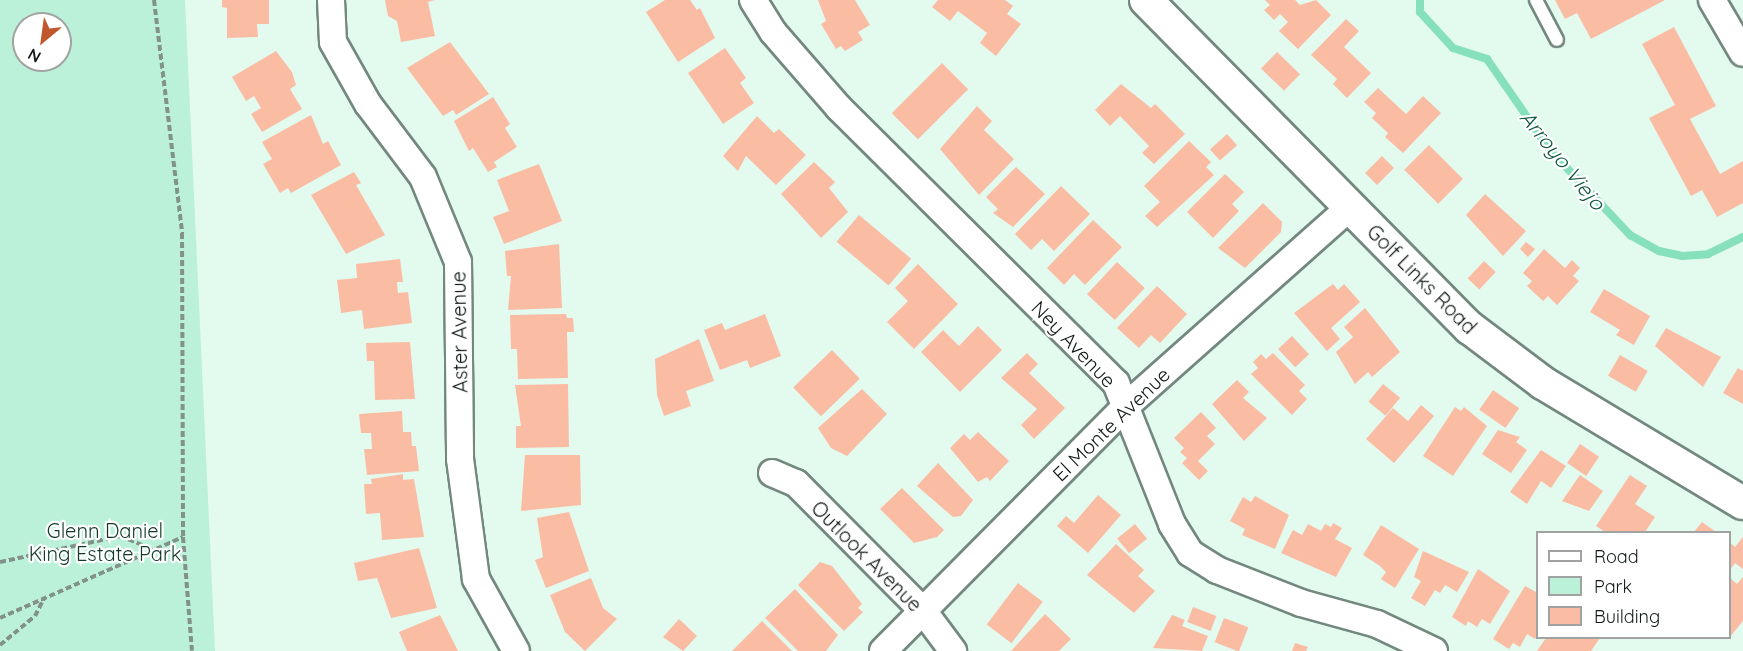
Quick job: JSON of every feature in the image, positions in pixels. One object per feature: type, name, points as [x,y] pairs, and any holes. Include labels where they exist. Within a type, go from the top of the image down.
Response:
[{"type":"street","name":"Aster Avenue","points":[[331,0],[333,42],[368,104],[423,177],[458,262],[460,459],[476,579],[516,651]]},
{"type":"street","name":"Ney Avenue","points":[[753,0],[773,32],[839,108],[1116,383],[1172,524],[1190,553],[1217,570],[1300,603],[1377,624],[1434,651]]},
{"type":"street","name":"Golf Links Road","points":[[1146,0],[1470,328],[1543,383],[1743,503]]},
{"type":"street","points":[[1712,0],[1743,53]]},
{"type":"street","name":"El Monte Avenue","points":[[883,651],[1126,406],[1349,208]]},
{"type":"street","name":"Outlook Avenue","points":[[772,473],[796,483],[924,612],[953,651]]},
{"type":"lane","points":[[1536,0],[1557,40]]},
{"type":"path","points":[[154,0],[182,233],[183,537],[192,651]]},
{"type":"path","points":[[0,562],[120,536],[155,550]]},
{"type":"path","points":[[0,618],[183,537]]},
{"type":"path","points":[[0,645],[34,616],[44,598]]},
{"type":"green space","name":"Glenn Daniel King Estate Park","points":[[0,0],[185,0],[215,651],[0,651]]},
{"type":"building","points":[[222,0],[269,0],[269,24],[257,24],[258,37],[227,38],[227,8],[222,7]]},
{"type":"building","points":[[385,0],[435,0],[428,2],[435,36],[401,42],[397,21],[388,16]]},
{"type":"building","points":[[665,0],[690,0],[697,10],[700,8],[715,38],[678,62],[646,12]]},
{"type":"building","points":[[818,0],[855,0],[870,25],[858,32],[863,40],[845,51],[841,46],[836,49],[821,24],[826,21]]},
{"type":"building","points":[[938,0],[1005,0],[1013,6],[1007,14],[1021,24],[996,56],[980,43],[987,33],[958,11],[950,21],[932,7]]},
{"type":"building","points":[[1265,0],[1295,0],[1300,5],[1316,0],[1331,15],[1298,49],[1279,31],[1288,22],[1280,14],[1274,20],[1264,10],[1270,5]]},
{"type":"building","points":[[1555,0],[1665,0],[1591,39],[1577,13],[1565,19]]},
{"type":"building","points":[[1346,19],[1359,31],[1344,47],[1371,73],[1347,98],[1333,84],[1337,79],[1311,55]]},
{"type":"building","points":[[1674,27],[1716,106],[1690,119],[1720,174],[1743,161],[1743,203],[1717,217],[1702,190],[1691,196],[1649,118],[1675,105],[1642,44]]},
{"type":"building","points":[[450,42],[489,94],[456,115],[453,110],[443,116],[407,68]]},
{"type":"building","points":[[725,48],[746,78],[740,83],[754,103],[723,124],[688,73]]},
{"type":"building","points":[[276,51],[292,72],[296,85],[290,89],[302,109],[262,132],[251,114],[261,108],[254,96],[246,101],[232,77]]},
{"type":"building","points":[[1277,52],[1300,74],[1284,91],[1261,69]]},
{"type":"building","points":[[942,63],[968,89],[918,139],[892,113]]},
{"type":"building","points":[[1121,84],[1151,108],[1155,104],[1185,134],[1154,164],[1142,153],[1149,146],[1120,116],[1110,126],[1095,110]]},
{"type":"building","points":[[1378,88],[1406,114],[1423,96],[1441,113],[1403,153],[1385,137],[1388,133],[1372,118],[1376,113],[1364,102]]},
{"type":"building","points":[[493,97],[510,124],[505,128],[517,147],[494,162],[497,167],[488,172],[473,148],[469,151],[454,121]]},
{"type":"building","points":[[977,106],[992,121],[984,130],[1014,159],[979,195],[940,149]]},
{"type":"building","points":[[311,115],[323,144],[328,141],[341,165],[291,193],[288,188],[280,193],[263,164],[272,159],[262,142]]},
{"type":"building","points":[[757,116],[774,133],[779,129],[806,155],[776,185],[746,156],[738,171],[723,156]]},
{"type":"building","points":[[1227,134],[1237,145],[1220,161],[1210,149]]},
{"type":"building","points":[[1189,141],[1211,162],[1206,167],[1214,175],[1157,227],[1145,216],[1160,202],[1144,186]]},
{"type":"building","points":[[1429,145],[1463,179],[1438,204],[1404,170]]},
{"type":"building","points":[[1382,156],[1394,168],[1377,185],[1365,173]]},
{"type":"building","points":[[814,162],[835,182],[829,188],[848,212],[821,238],[781,194]]},
{"type":"building","points":[[539,164],[562,221],[504,244],[493,217],[509,211],[497,180]]},
{"type":"building","points":[[1016,167],[1045,194],[1013,227],[993,213],[998,209],[986,197]]},
{"type":"building","points":[[354,172],[361,183],[356,185],[385,235],[346,254],[311,195]]},
{"type":"building","points":[[1225,174],[1244,192],[1232,204],[1239,211],[1213,238],[1187,212]]},
{"type":"building","points":[[1061,186],[1090,214],[1054,251],[1042,239],[1031,250],[1015,234]]},
{"type":"building","points":[[1485,194],[1526,231],[1503,256],[1466,215]]},
{"type":"building","points":[[1263,203],[1282,222],[1281,232],[1245,268],[1218,248]]},
{"type":"building","points":[[859,215],[911,259],[889,286],[837,242]]},
{"type":"building","points":[[1093,220],[1122,247],[1085,285],[1074,274],[1064,285],[1047,268]]},
{"type":"building","points":[[1526,242],[1535,249],[1528,257],[1520,249]]},
{"type":"building","points":[[559,244],[562,308],[508,310],[511,276],[507,276],[505,251]]},
{"type":"building","points":[[1544,249],[1565,268],[1572,260],[1580,268],[1573,276],[1579,281],[1557,305],[1548,296],[1543,301],[1527,286],[1532,281],[1523,273]]},
{"type":"building","points":[[400,259],[403,282],[397,282],[398,293],[408,292],[412,323],[364,329],[362,310],[341,313],[337,280],[357,278],[356,264]]},
{"type":"building","points":[[1484,261],[1496,272],[1479,289],[1468,279]]},
{"type":"building","points":[[1117,262],[1145,288],[1115,320],[1087,294]]},
{"type":"building","points":[[918,264],[958,304],[914,349],[887,322],[908,301],[895,288]]},
{"type":"building","points":[[1333,284],[1338,290],[1344,284],[1360,302],[1331,328],[1340,339],[1327,351],[1294,313]]},
{"type":"building","points":[[1157,286],[1187,314],[1160,343],[1151,335],[1139,348],[1117,328]]},
{"type":"building","points":[[1604,289],[1650,316],[1634,345],[1616,335],[1620,330],[1590,312]]},
{"type":"building","points":[[1365,308],[1400,352],[1372,377],[1368,372],[1355,384],[1336,352],[1353,337],[1344,327]]},
{"type":"building","points":[[566,314],[567,318],[573,318],[574,332],[567,332],[568,378],[518,379],[517,349],[511,349],[510,315]]},
{"type":"building","points":[[765,314],[781,356],[750,368],[747,360],[720,370],[704,330],[722,323],[725,330]]},
{"type":"building","points":[[978,326],[1002,350],[960,392],[921,352],[943,330],[959,346]]},
{"type":"building","points":[[1666,328],[1721,357],[1703,387],[1655,346]]},
{"type":"building","points":[[1292,336],[1309,354],[1295,367],[1278,349]]},
{"type":"building","points":[[699,339],[714,381],[686,391],[691,406],[664,416],[657,395],[655,359]]},
{"type":"building","points":[[410,342],[415,399],[375,400],[374,361],[367,361],[366,343]]},
{"type":"building","points":[[832,350],[860,379],[821,416],[793,388]]},
{"type":"building","points":[[1027,353],[1038,364],[1029,373],[1065,408],[1034,439],[1021,425],[1037,409],[1001,378]]},
{"type":"building","points":[[1273,353],[1305,385],[1299,391],[1307,399],[1292,415],[1251,374],[1258,368],[1253,362],[1261,354],[1266,359]]},
{"type":"building","points":[[1620,355],[1648,371],[1636,392],[1608,376]]},
{"type":"building","points":[[1738,368],[1743,371],[1743,404],[1723,393]]},
{"type":"building","points":[[1237,380],[1249,392],[1243,398],[1267,418],[1244,441],[1212,404]]},
{"type":"building","points":[[568,384],[569,447],[516,448],[516,426],[521,426],[515,385]]},
{"type":"building","points":[[1383,384],[1400,398],[1386,416],[1369,402]]},
{"type":"building","points":[[862,389],[887,414],[847,456],[831,448],[818,428]]},
{"type":"building","points":[[1493,390],[1519,408],[1505,428],[1479,410]]},
{"type":"building","points":[[1421,405],[1434,416],[1394,463],[1366,439],[1393,408],[1408,421]]},
{"type":"building","points":[[1455,407],[1461,411],[1464,407],[1487,426],[1453,476],[1423,456]]},
{"type":"building","points":[[402,411],[403,432],[411,432],[412,446],[416,446],[419,471],[367,475],[364,449],[372,449],[371,433],[361,433],[359,414]]},
{"type":"building","points":[[1201,412],[1216,428],[1207,436],[1215,444],[1198,461],[1208,471],[1199,480],[1182,463],[1187,458],[1180,452],[1184,448],[1174,438]]},
{"type":"building","points":[[1498,430],[1520,437],[1516,442],[1527,450],[1511,473],[1482,454]]},
{"type":"building","points":[[978,432],[1009,461],[990,481],[987,477],[978,482],[950,448],[964,434],[970,440]]},
{"type":"building","points":[[1580,444],[1599,457],[1586,476],[1567,463]]},
{"type":"building","points":[[1541,450],[1566,466],[1551,488],[1541,481],[1527,504],[1510,492]]},
{"type":"building","points":[[525,455],[580,455],[581,505],[521,511]]},
{"type":"building","points":[[938,463],[973,500],[961,516],[953,517],[917,486]]},
{"type":"building","points":[[403,474],[403,480],[414,479],[424,537],[382,540],[380,513],[366,514],[364,484],[372,484],[371,479]]},
{"type":"building","points":[[1580,475],[1603,491],[1589,511],[1562,501]]},
{"type":"building","points":[[1630,475],[1647,486],[1635,504],[1655,517],[1646,531],[1604,531],[1596,526]]},
{"type":"building","points":[[902,488],[944,530],[937,537],[914,543],[880,509]]},
{"type":"building","points":[[1098,495],[1121,515],[1088,553],[1057,526],[1066,516],[1074,523]]},
{"type":"building","points":[[1255,496],[1289,515],[1275,549],[1242,535],[1245,529],[1230,521],[1243,497],[1251,502]]},
{"type":"building","points":[[569,512],[589,571],[546,588],[535,560],[543,557],[537,518]]},
{"type":"building","points":[[1702,522],[1715,531],[1695,531]]},
{"type":"building","points":[[1333,523],[1342,528],[1335,539],[1352,548],[1336,577],[1281,553],[1293,530],[1302,535],[1308,524],[1321,531],[1325,524],[1331,527]]},
{"type":"building","points":[[1135,524],[1147,539],[1129,553],[1117,538]]},
{"type":"building","points":[[1381,525],[1419,549],[1395,588],[1381,579],[1386,572],[1363,555]]},
{"type":"building","points":[[1743,537],[1743,569],[1735,563],[1731,569],[1731,544],[1735,547]]},
{"type":"building","points":[[1116,544],[1144,570],[1138,576],[1155,591],[1134,613],[1087,575]]},
{"type":"building","points":[[419,548],[437,608],[391,618],[377,578],[358,581],[354,563]]},
{"type":"building","points":[[1423,551],[1469,572],[1457,592],[1445,585],[1440,593],[1435,590],[1425,606],[1411,598],[1421,581],[1414,577]]},
{"type":"building","points":[[820,562],[832,566],[862,604],[858,608],[863,612],[844,631],[798,585]]},
{"type":"building","points":[[1478,569],[1510,591],[1490,624],[1482,619],[1477,627],[1468,621],[1466,626],[1452,617]]},
{"type":"building","points":[[1743,577],[1743,621],[1731,636],[1731,579],[1737,584]]},
{"type":"building","points":[[591,578],[603,608],[617,619],[585,651],[565,632],[550,595]]},
{"type":"building","points":[[1018,583],[1043,602],[1011,643],[987,625]]},
{"type":"building","points":[[1525,586],[1536,592],[1535,639],[1527,634],[1520,647],[1513,643],[1509,649],[1493,639]]},
{"type":"building","points":[[795,589],[838,635],[826,651],[798,651],[765,618]]},
{"type":"building","points":[[1193,607],[1216,616],[1211,631],[1187,622]]},
{"type":"building","points":[[1045,614],[1071,639],[1059,651],[1011,651]]},
{"type":"building","points":[[440,615],[458,651],[407,651],[399,632]]},
{"type":"building","points":[[1172,615],[1185,620],[1182,626],[1208,636],[1202,651],[1153,648]]},
{"type":"building","points":[[1224,618],[1248,627],[1239,651],[1215,642]]},
{"type":"building","points":[[679,619],[697,636],[683,651],[663,637]]},
{"type":"building","points":[[762,621],[792,651],[732,651]]},
{"type":"building","points":[[1545,639],[1599,639],[1591,651],[1537,651]]},
{"type":"building","points":[[1295,643],[1308,647],[1306,651],[1292,651]]},
{"type":"waterway","name":"Arroyo Viejo","points":[[1420,0],[1420,12],[1453,48],[1487,59],[1550,150],[1630,235],[1659,251],[1682,256],[1708,254],[1743,237]]}]
